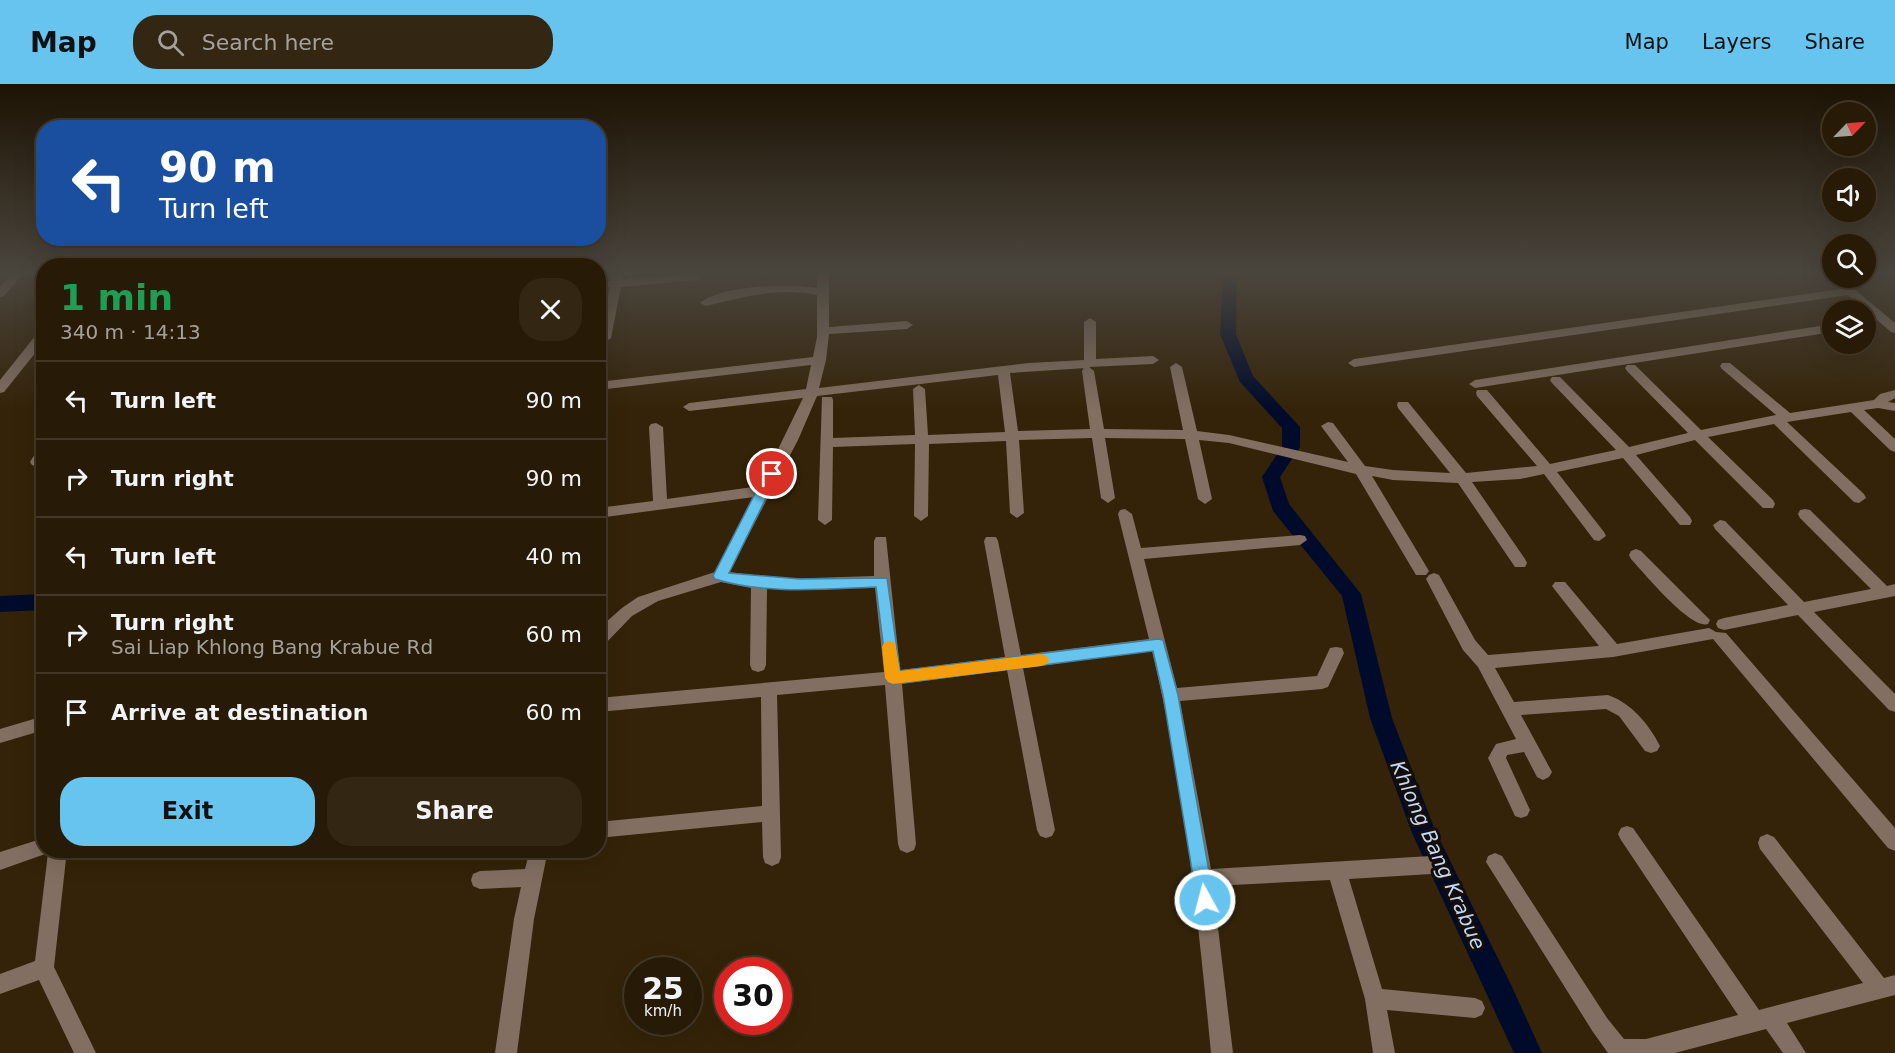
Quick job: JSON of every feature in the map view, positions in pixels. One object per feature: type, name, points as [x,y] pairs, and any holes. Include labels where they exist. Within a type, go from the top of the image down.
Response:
[{"type":"street","points":[[606,632],[626,611],[660,594],[707,583],[720,576],[762,491],[791,440],[812,392],[820,360],[823,319]]},
{"type":"street","points":[[1354,363],[1656,319]]},
{"type":"street","points":[[1090,322],[1089,367],[1108,498]]},
{"type":"street","points":[[1876,324],[1892,323]]},
{"type":"street","points":[[823,331],[907,325]]},
{"type":"street","points":[[1599,536],[1547,469],[1479,388],[1822,330]]},
{"type":"street","points":[[0,389],[36,343]]},
{"type":"street","points":[[606,385],[820,360]]},
{"type":"street","points":[[689,407],[958,374],[1089,367],[1153,360]]},
{"type":"street","points":[[1726,366],[1781,418],[1859,498]]},
{"type":"street","points":[[1176,367],[1205,499]]},
{"type":"street","points":[[1631,368],[1768,504]]},
{"type":"street","points":[[1004,374],[1012,437],[1017,513]]},
{"type":"street","points":[[1556,380],[1627,453],[1685,521]]},
{"type":"street","points":[[919,389],[922,440],[921,516]]},
{"type":"street","points":[[1878,404],[1895,394]]},
{"type":"street","points":[[825,520],[826,400]]},
{"type":"street","points":[[826,443],[1098,434],[1191,435],[1249,443],[1361,470],[1393,475],[1462,478],[1510,475],[1547,469],[1627,453],[1698,433],[1781,418],[1878,404],[1895,407]]},
{"type":"street","points":[[1403,405],[1462,478],[1520,564]]},
{"type":"street","points":[[1853,407],[1895,447]]},
{"type":"street","points":[[1328,426],[1361,470],[1469,645],[1484,662],[1543,772]]},
{"type":"street","points":[[656,427],[660,505]]},
{"type":"street","points":[[606,512],[762,491]]},
{"type":"street","points":[[1805,513],[1890,591]]},
{"type":"street","points":[[1125,514],[1171,695],[1203,878],[1222,1053]]},
{"type":"street","points":[[1720,525],[1895,705]]},
{"type":"street","points":[[1136,554],[1300,540]]},
{"type":"street","points":[[881,541],[882,582],[893,678],[907,844]]},
{"type":"street","points":[[991,541],[1046,830]]},
{"type":"street","points":[[1636,555],[1683,605],[1714,629],[1895,842]]},
{"type":"street","points":[[720,576],[736,580],[800,584],[882,582]]},
{"type":"street","points":[[758,665],[759,581]]},
{"type":"street","points":[[1560,586],[1613,651]]},
{"type":"street","points":[[1484,662],[1613,651],[1800,607],[1890,591]]},
{"type":"street","points":[[606,704],[893,678],[1158,644]]},
{"type":"street","points":[[1171,695],[1322,682],[1336,652]]},
{"type":"street","points":[[768,688],[772,857]]},
{"type":"street","points":[[1510,709],[1608,702],[1625,711],[1652,746]]},
{"type":"street","points":[[0,736],[36,725]]},
{"type":"street","points":[[1521,810],[1497,758],[1502,749],[1528,744]]},
{"type":"street","points":[[606,829],[771,813]]},
{"type":"street","points":[[1627,834],[1763,1019],[1795,1053]]},
{"type":"street","points":[[1495,862],[1615,1047],[1647,1052],[1763,1019],[1890,989],[1767,843]]},
{"type":"street","points":[[0,861],[36,849]]},
{"type":"street","points":[[57,858],[44,968],[85,1053]]},
{"type":"street","points":[[506,1053],[524,919],[537,858]]},
{"type":"street","points":[[1203,878],[1431,865]]},
{"type":"street","points":[[1337,870],[1375,999],[1384,1053]]},
{"type":"street","points":[[480,880],[533,878]]},
{"type":"street","points":[[0,984],[44,968]]},
{"type":"street","points":[[1375,999],[1475,1008]]},
{"type":"waterway","name":"Khlong Bang Krabue","points":[[1228,319],[1228,334],[1246,378],[1291,427],[1291,447],[1271,477],[1280,506],[1351,594],[1381,718],[1424,833],[1504,998],[1528,1053]]},
{"type":"waterway","points":[[0,604],[36,602]]},
{"type":"slow traffic","points":[[890,647],[893,678],[1041,660]]},
{"type":"route","points":[[772,474],[720,576],[736,580],[800,584],[882,582],[893,678],[1158,644],[1171,695],[1205,900]]}]
